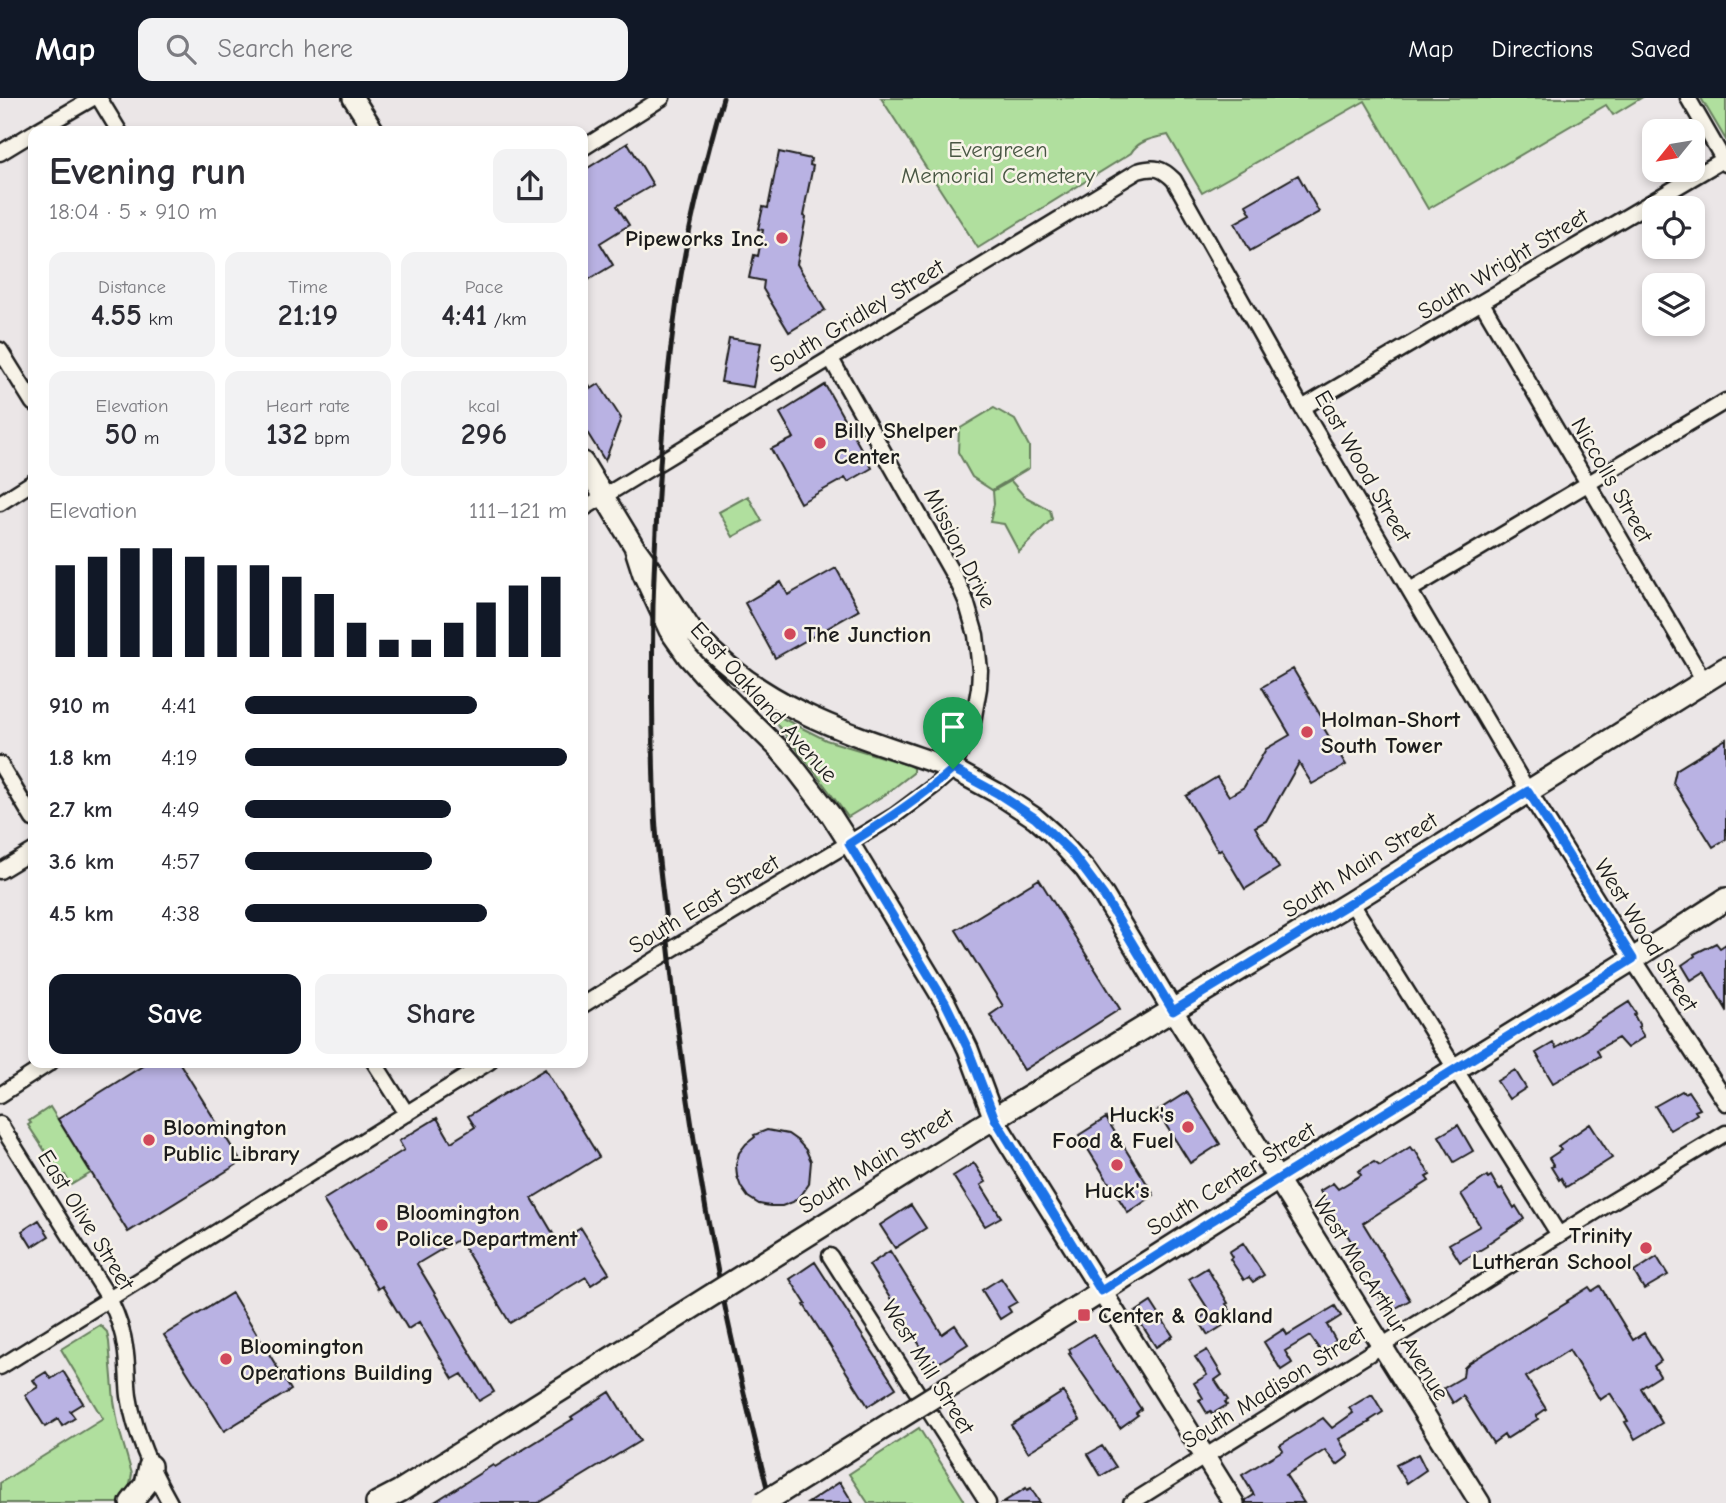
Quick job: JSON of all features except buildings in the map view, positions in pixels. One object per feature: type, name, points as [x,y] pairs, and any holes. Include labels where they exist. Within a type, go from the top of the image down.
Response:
[{"type":"main road","points":[[354,98],[371,126]]},
{"type":"main road","name":"East Oakland Avenue","points":[[588,470],[634,546],[653,600],[681,648],[704,675],[778,747],[831,815],[945,1002],[968,1049],[986,1123],[1101,1291],[1234,1503]]},
{"type":"main road","name":"West MacArthur Avenue","points":[[634,546],[694,633],[747,680],[770,696],[819,722],[953,769],[1035,818],[1071,852],[1104,896],[1479,1503]]},
{"type":"main road","name":"South Main Street","points":[[377,1503],[403,1497],[481,1440],[986,1123],[1352,902],[1726,668]]},
{"type":"main road","name":"South Center Street","points":[[763,1503],[1726,899]]},
{"type":"main road","points":[[131,1503],[146,1484],[150,1466]]},
{"type":"street","points":[[45,126],[93,98]]},
{"type":"street","points":[[99,98],[117,126]]},
{"type":"street","points":[[588,145],[662,98]]},
{"type":"street","points":[[1688,98],[1725,160]]},
{"type":"street","points":[[0,153],[28,136]]},
{"type":"street","name":"South Wright Street","points":[[1302,408],[1725,160]]},
{"type":"street","name":"South Gridley Street","points":[[588,506],[1138,171],[1156,169]]},
{"type":"street","name":"East Wood Street","points":[[1156,169],[1166,172],[1174,180],[1302,408],[1528,791]]},
{"type":"street","name":"Niccolls Street","points":[[1482,303],[1704,681]]},
{"type":"street","points":[[0,350],[28,395]]},
{"type":"street","name":"Mission Drive","points":[[831,359],[959,585],[972,618],[979,653],[979,688],[973,722],[953,769],[894,816],[849,844]]},
{"type":"street","points":[[1410,590],[1726,401]]},
{"type":"street","points":[[0,503],[28,485]]},
{"type":"street","points":[[0,764],[28,811]]},
{"type":"street","name":"West Wood Street","points":[[1528,791],[1726,1102]]},
{"type":"street","name":"South East Street","points":[[588,1002],[849,844]]},
{"type":"street","points":[[0,871],[28,854]]},
{"type":"street","points":[[1352,902],[1559,1235]]},
{"type":"street","points":[[0,1096],[42,1068]]},
{"type":"street","points":[[378,1068],[407,1114]]},
{"type":"street","points":[[0,1367],[480,1068]]},
{"type":"street","name":"East Olive Street","points":[[0,1124],[110,1300],[119,1319],[126,1348],[129,1395],[135,1424],[150,1466],[170,1503]]},
{"type":"street","name":"South Madison Street","points":[[1131,1503],[1726,1133]]},
{"type":"street","name":"West Mill Street","points":[[831,1256],[988,1503]]},
{"type":"green space","name":"Evergreen Memorial Cemetery","points":[[881,98],[1641,98],[1613,115],[1606,105],[1428,209],[1365,101],[1202,193],[1168,135],[1158,137],[1142,142],[1131,153],[978,248]]},
{"type":"green space","points":[[1701,98],[1726,98],[1726,140]]},
{"type":"green space","points":[[994,408],[1015,420],[1029,446],[1029,468],[992,490],[972,477],[958,452],[959,429]]},
{"type":"green space","points":[[1011,481],[1024,496],[1050,510],[1052,519],[1019,552],[1004,524],[990,522],[994,504],[993,491]]},
{"type":"green space","points":[[748,496],[762,521],[733,537],[719,512]]},
{"type":"green space","points":[[776,715],[826,740],[908,765],[913,768],[913,773],[886,794],[848,817],[775,722],[773,719]]},
{"type":"green space","points":[[50,1107],[91,1173],[71,1185],[65,1175],[62,1177],[28,1125],[31,1123],[29,1121]]},
{"type":"green space","points":[[100,1325],[107,1332],[109,1342],[114,1401],[132,1474],[129,1490],[118,1503],[0,1503],[0,1483],[103,1419],[61,1349]]},
{"type":"green space","points":[[919,1428],[966,1503],[868,1503],[849,1474]]},
{"type":"railway","points":[[723,98],[686,249],[677,300],[664,414],[653,606],[654,787],[657,845],[676,1012],[696,1154],[737,1364],[771,1503]]},
{"type":"place","name":"Pipeworks Inc.","points":[[782,238]]},
{"type":"place","name":"Billy Shelper Center","points":[[820,443]]},
{"type":"place","name":"The Junction","points":[[790,634]]},
{"type":"place","name":"Holman-Short South Tower","points":[[1307,732]]},
{"type":"place","name":"Huck's Food & Fuel","points":[[1188,1127]]},
{"type":"place","name":"Bloomington Public Library","points":[[149,1140]]},
{"type":"place","name":"Huck's","points":[[1117,1165]]},
{"type":"place","name":"Bloomington Police Department","points":[[382,1225]]},
{"type":"place","name":"Trinity Lutheran School","points":[[1646,1248]]},
{"type":"place","name":"Center & Oakland","points":[[1084,1315]]},
{"type":"place","name":"Bloomington Operations Building","points":[[226,1359]]},
{"type":"route","points":[[953,769],[1035,818],[1071,852],[1104,896],[1173,1011],[1528,791],[1633,959],[1101,1291],[995,1119],[968,1049],[945,1002],[849,844],[894,816],[953,769]]}]
